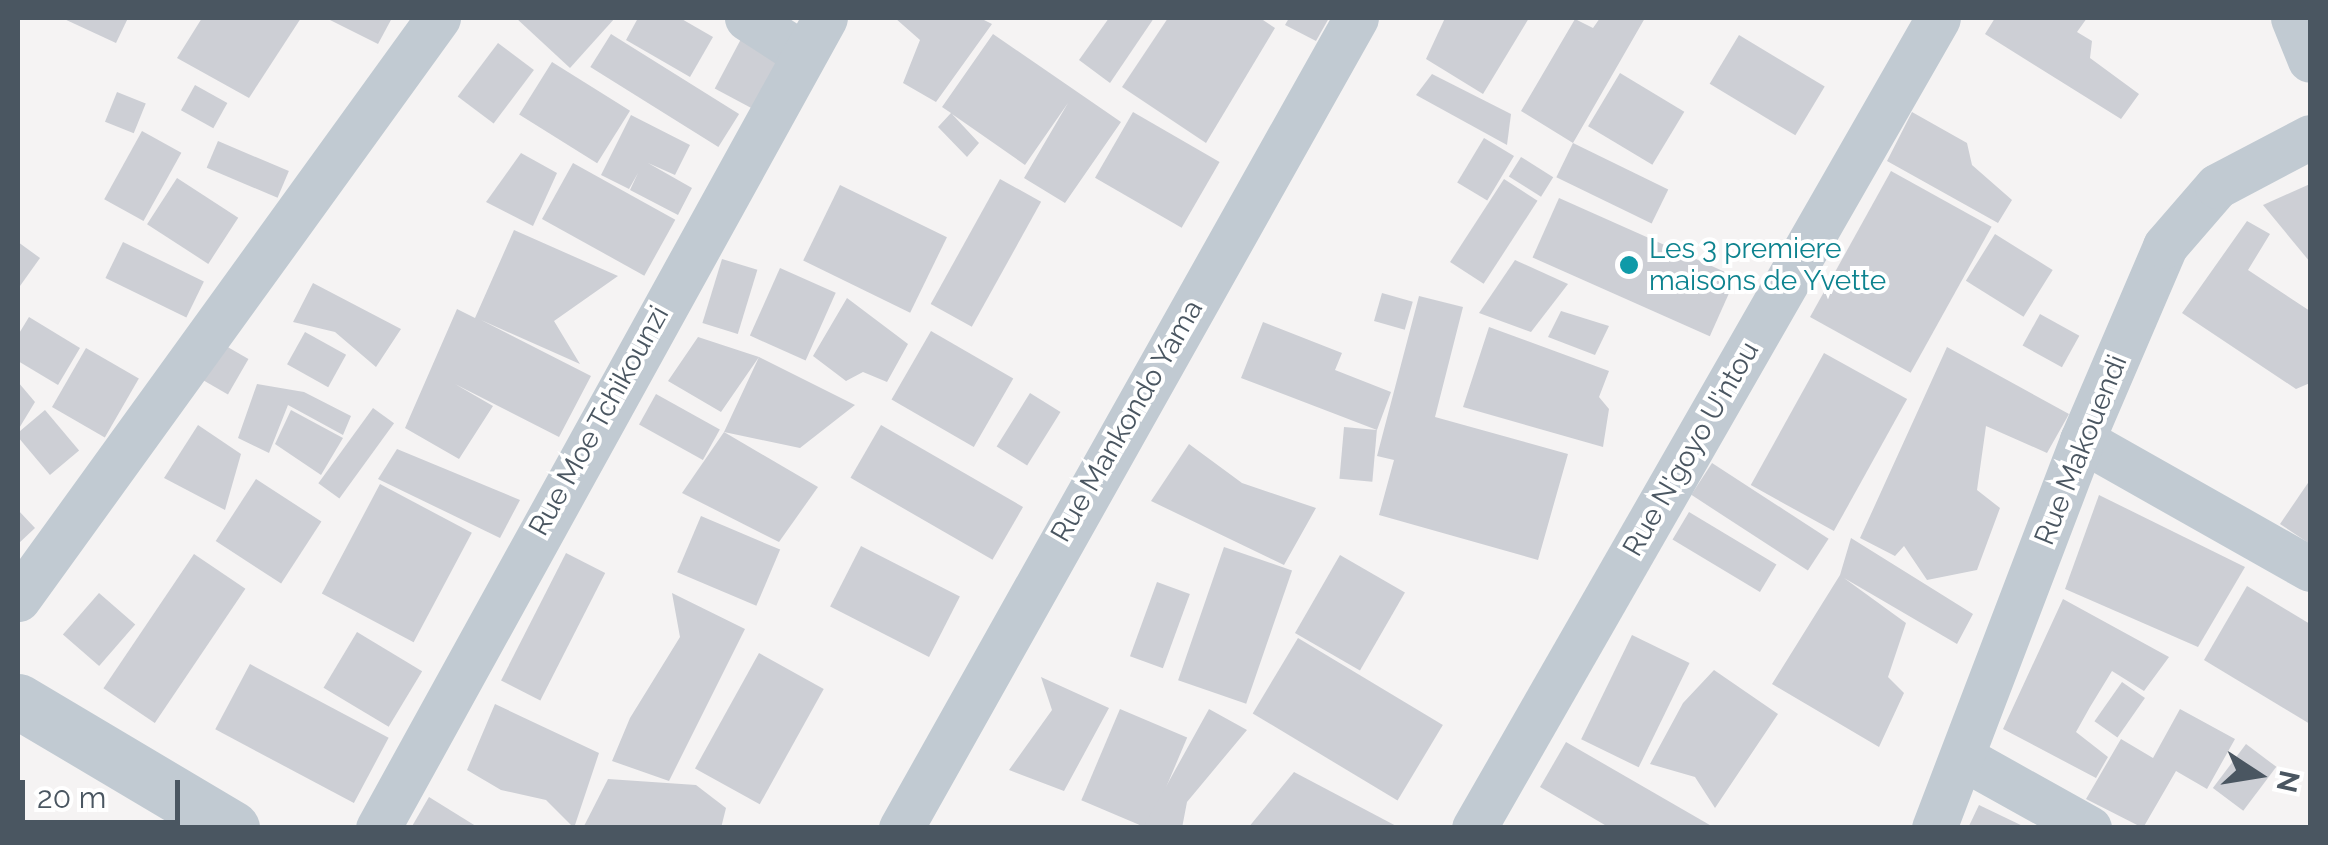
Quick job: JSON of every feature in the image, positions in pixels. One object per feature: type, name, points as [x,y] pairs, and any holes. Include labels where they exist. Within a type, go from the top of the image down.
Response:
[{"type":"street","points":[[18,599],[438,18]]},
{"type":"street","points":[[746,18],[813,35]]},
{"type":"street","name":"Rue Mankondo Yama","points":[[901,828],[1356,18]]},
{"type":"street","name":"Rue N'goyo U'ntou","points":[[1474,828],[1938,18]]},
{"type":"street","points":[[2293,18],[2310,60]]},
{"type":"street","name":"Rue Moe Tchikounzi","points":[[378,828],[813,35]]},
{"type":"street","name":"Rue Makouendi","points":[[1934,828],[1965,759],[2082,440],[2166,246],[2217,186],[2310,136]]},
{"type":"street","points":[[2082,440],[2310,569]]},
{"type":"street","points":[[18,701],[232,828]]},
{"type":"street","points":[[1965,759],[2089,828]]},
{"type":"building","points":[[62,18],[128,18],[116,43]]},
{"type":"building","points":[[202,18],[301,18],[249,98],[177,58]]},
{"type":"building","points":[[326,18],[392,18],[378,44]]},
{"type":"building","points":[[516,18],[615,18],[570,68]]},
{"type":"building","points":[[638,18],[680,18],[713,37],[690,77],[626,40]]},
{"type":"building","points":[[895,18],[980,18],[992,24],[936,102],[903,83],[920,40]]},
{"type":"building","points":[[1109,18],[1154,18],[1110,83],[1079,60]]},
{"type":"building","points":[[1168,18],[1260,18],[1275,28],[1206,143],[1122,87]]},
{"type":"building","points":[[1289,18],[1329,18],[1316,41],[1285,25]]},
{"type":"building","points":[[1445,18],[1529,18],[1483,94],[1426,59]]},
{"type":"building","points":[[1600,18],[1645,18],[1573,143],[1521,111],[1575,19],[1593,28]]},
{"type":"building","points":[[1995,18],[2087,18],[2077,32],[2092,41],[2090,58],[2139,94],[2121,119],[1985,34]]},
{"type":"building","points":[[611,34],[739,114],[718,147],[590,67]]},
{"type":"building","points":[[993,34],[1121,122],[1065,203],[1024,178],[1068,103],[1025,165],[952,114],[979,143],[967,157],[938,127],[951,113],[942,107]]},
{"type":"building","points":[[1739,35],[1825,87],[1795,135],[1710,84]]},
{"type":"building","points":[[741,39],[779,59],[753,109],[715,88]]},
{"type":"building","points":[[498,43],[534,70],[494,124],[458,97]]},
{"type":"building","points":[[552,62],[630,111],[597,163],[519,115]]},
{"type":"building","points":[[1620,73],[1684,112],[1652,165],[1588,126]]},
{"type":"building","points":[[1432,74],[1511,114],[1507,145],[1416,95]]},
{"type":"building","points":[[195,85],[227,103],[213,128],[181,110]]},
{"type":"building","points":[[117,92],[146,104],[134,133],[105,122]]},
{"type":"building","points":[[1133,112],[1220,162],[1182,228],[1095,178]]},
{"type":"building","points":[[1912,112],[1967,143],[1972,165],[2012,200],[1998,223],[1887,161]]},
{"type":"building","points":[[631,115],[690,145],[675,175],[648,163],[692,188],[678,215],[630,190],[638,173],[629,189],[601,175]]},
{"type":"building","points":[[142,131],[181,153],[144,221],[104,199]]},
{"type":"building","points":[[1484,138],[1514,156],[1487,201],[1457,183]]},
{"type":"building","points":[[218,141],[289,171],[278,198],[207,168]]},
{"type":"building","points":[[1573,143],[1668,189],[1652,224],[1556,177]]},
{"type":"building","points":[[521,153],[557,173],[533,226],[486,202]]},
{"type":"building","points":[[1521,157],[1553,177],[1541,197],[1509,177]]},
{"type":"building","points":[[573,163],[675,220],[644,276],[542,219]]},
{"type":"building","points":[[1891,171],[1992,227],[1911,373],[1810,317]]},
{"type":"building","points":[[177,178],[238,218],[208,264],[147,224]]},
{"type":"building","points":[[1000,179],[1041,202],[972,327],[931,304]]},
{"type":"building","points":[[1504,179],[1538,201],[1484,284],[1450,262]]},
{"type":"building","points":[[2310,184],[2310,262],[2263,205]]},
{"type":"building","points":[[840,185],[947,237],[910,313],[803,260]]},
{"type":"building","name":"Les 3 premiere maisons de Yvette","points":[[1559,198],[1736,277],[1710,336],[1533,257]]},
{"type":"building","points":[[2247,221],[2270,234],[2248,270],[2310,311],[2310,383],[2296,389],[2182,313]]},
{"type":"building","points":[[514,230],[618,276],[554,321],[580,364],[481,320],[591,376],[559,437],[455,384],[493,406],[459,459],[405,428],[457,309],[475,318]]},
{"type":"building","points":[[1995,234],[2053,270],[2024,317],[1966,281]]},
{"type":"building","points":[[18,242],[40,258],[20,286],[18,284]]},
{"type":"building","points":[[123,242],[204,281],[186,317],[105,278]]},
{"type":"building","points":[[722,259],[757,270],[738,334],[702,323]]},
{"type":"building","points":[[1515,260],[1568,284],[1531,332],[1479,313]]},
{"type":"building","points":[[780,268],[836,293],[806,360],[750,336]]},
{"type":"building","points":[[313,283],[401,329],[376,367],[335,332],[293,322]]},
{"type":"building","points":[[1382,293],[1413,302],[1405,330],[1374,321]]},
{"type":"building","points":[[1419,296],[1463,307],[1435,417],[1568,454],[1538,560],[1379,515],[1394,460],[1377,456]]},
{"type":"building","points":[[847,298],[908,344],[887,382],[863,372],[846,381],[813,356]]},
{"type":"building","points":[[1561,311],[1609,326],[1595,355],[1548,337]]},
{"type":"building","points":[[2040,314],[2079,336],[2062,367],[2023,345]]},
{"type":"building","points":[[29,317],[80,348],[58,385],[18,361],[18,335]]},
{"type":"building","points":[[1263,322],[1342,353],[1335,370],[1391,392],[1377,430],[1241,378]]},
{"type":"building","points":[[1489,327],[1609,371],[1599,397],[1609,409],[1603,447],[1463,407]]},
{"type":"building","points":[[931,331],[1013,378],[974,447],[892,399]]},
{"type":"building","points":[[305,332],[346,355],[328,387],[287,364]]},
{"type":"building","points":[[698,337],[759,357],[721,412],[668,381]]},
{"type":"building","points":[[219,342],[248,359],[228,395],[198,378]]},
{"type":"building","points":[[1947,347],[2069,414],[2047,453],[1986,426],[1977,490],[2000,508],[1977,570],[1927,580],[1904,546],[1895,556],[1860,538]]},
{"type":"building","points":[[86,348],[139,378],[105,437],[52,407]]},
{"type":"building","points":[[1824,353],[1907,399],[1834,531],[1751,485]]},
{"type":"building","points":[[759,357],[855,405],[800,448],[724,432]]},
{"type":"building","points":[[18,382],[35,402],[18,430]]},
{"type":"building","points":[[257,384],[304,392],[351,416],[343,435],[288,405],[269,453],[238,438]]},
{"type":"building","points":[[1030,393],[1061,412],[1027,466],[997,446]]},
{"type":"building","points":[[656,394],[720,429],[703,460],[639,425]]},
{"type":"building","points":[[373,408],[394,423],[339,499],[318,483]]},
{"type":"building","points":[[45,410],[79,451],[50,475],[18,437],[18,433]]},
{"type":"building","points":[[291,410],[343,438],[321,475],[275,444]]},
{"type":"building","points":[[198,425],[241,454],[225,510],[164,478]]},
{"type":"building","points":[[881,425],[1023,507],[993,560],[850,478]]},
{"type":"building","points":[[1344,427],[1377,430],[1372,482],[1339,479]]},
{"type":"building","points":[[724,432],[818,487],[779,542],[682,493]]},
{"type":"building","points":[[1189,444],[1242,483],[1316,508],[1284,565],[1151,501]]},
{"type":"building","points":[[397,449],[520,500],[500,538],[378,479]]},
{"type":"building","points":[[1712,463],[1829,539],[1808,571],[1691,495]]},
{"type":"building","points":[[256,479],[321,521],[281,584],[216,541]]},
{"type":"building","points":[[2310,480],[2310,544],[2280,524]]},
{"type":"building","points":[[380,484],[472,533],[414,642],[322,593]]},
{"type":"building","points":[[2099,495],[2245,567],[2198,647],[2065,589]]},
{"type":"building","points":[[18,510],[35,528],[18,544]]},
{"type":"building","points":[[1689,512],[1776,565],[1760,592],[1673,539]]},
{"type":"building","points":[[701,516],[780,550],[756,606],[677,572]]},
{"type":"building","points":[[1851,538],[1973,614],[1957,644],[1844,578],[1906,623],[1888,677],[1904,693],[1879,747],[1772,684],[1840,575]]},
{"type":"building","points":[[861,546],[960,596],[929,657],[830,607]]},
{"type":"building","points":[[1224,547],[1292,570],[1246,704],[1178,680]]},
{"type":"building","points":[[566,553],[605,573],[540,700],[501,680]]},
{"type":"building","points":[[194,554],[245,589],[155,723],[103,688]]},
{"type":"building","points":[[1340,555],[1405,592],[1360,670],[1295,633]]},
{"type":"building","points":[[1157,582],[1190,594],[1163,668],[1130,656]]},
{"type":"building","points":[[2247,586],[2310,624],[2310,724],[2204,660]]},
{"type":"building","points":[[99,593],[135,624],[99,666],[63,635]]},
{"type":"building","points":[[672,593],[745,629],[669,781],[612,761],[630,718],[680,637]]},
{"type":"building","points":[[2063,599],[2169,657],[2144,691],[2112,671],[2090,707],[2076,732],[2108,757],[2096,778],[2003,729]]},
{"type":"building","points":[[357,632],[422,671],[389,727],[324,688]]},
{"type":"building","points":[[1632,635],[1690,663],[1639,767],[1581,739]]},
{"type":"building","points":[[1298,638],[1443,725],[1398,800],[1253,713]]},
{"type":"building","points":[[759,653],[824,689],[760,804],[695,768]]},
{"type":"building","points":[[250,664],[389,738],[354,803],[215,729]]},
{"type":"building","points":[[1714,670],[1778,714],[1715,808],[1695,777],[1650,764],[1683,703]]},
{"type":"building","points":[[1041,677],[1109,708],[1064,791],[1009,770],[1052,710]]},
{"type":"building","points":[[2122,682],[2145,698],[2117,737],[2094,721]]},
{"type":"building","points":[[495,704],[599,753],[574,828],[546,800],[501,790],[467,770]]},
{"type":"building","points":[[1120,709],[1187,738],[1149,828],[1081,800]]},
{"type":"building","points":[[1209,709],[1247,730],[1187,802],[1182,828],[1143,828]]},
{"type":"building","points":[[2180,709],[2235,739],[2207,789],[2176,771],[2143,828],[2086,799],[2121,739],[2153,758]]},
{"type":"building","points":[[1566,742],[1715,828],[1610,828],[1540,787]]},
{"type":"building","points":[[2246,744],[2276,767],[2243,811],[2213,788]]},
{"type":"building","points":[[1294,772],[1400,828],[1248,828]]},
{"type":"building","points":[[608,779],[696,785],[726,808],[721,828],[583,828]]},
{"type":"building","points":[[429,797],[479,828],[411,828]]},
{"type":"building","points":[[1979,805],[2027,828],[1968,828]]},
{"type":"place","name":"Les 3 premiere maisons de Yvette","points":[[1629,265]]}]
